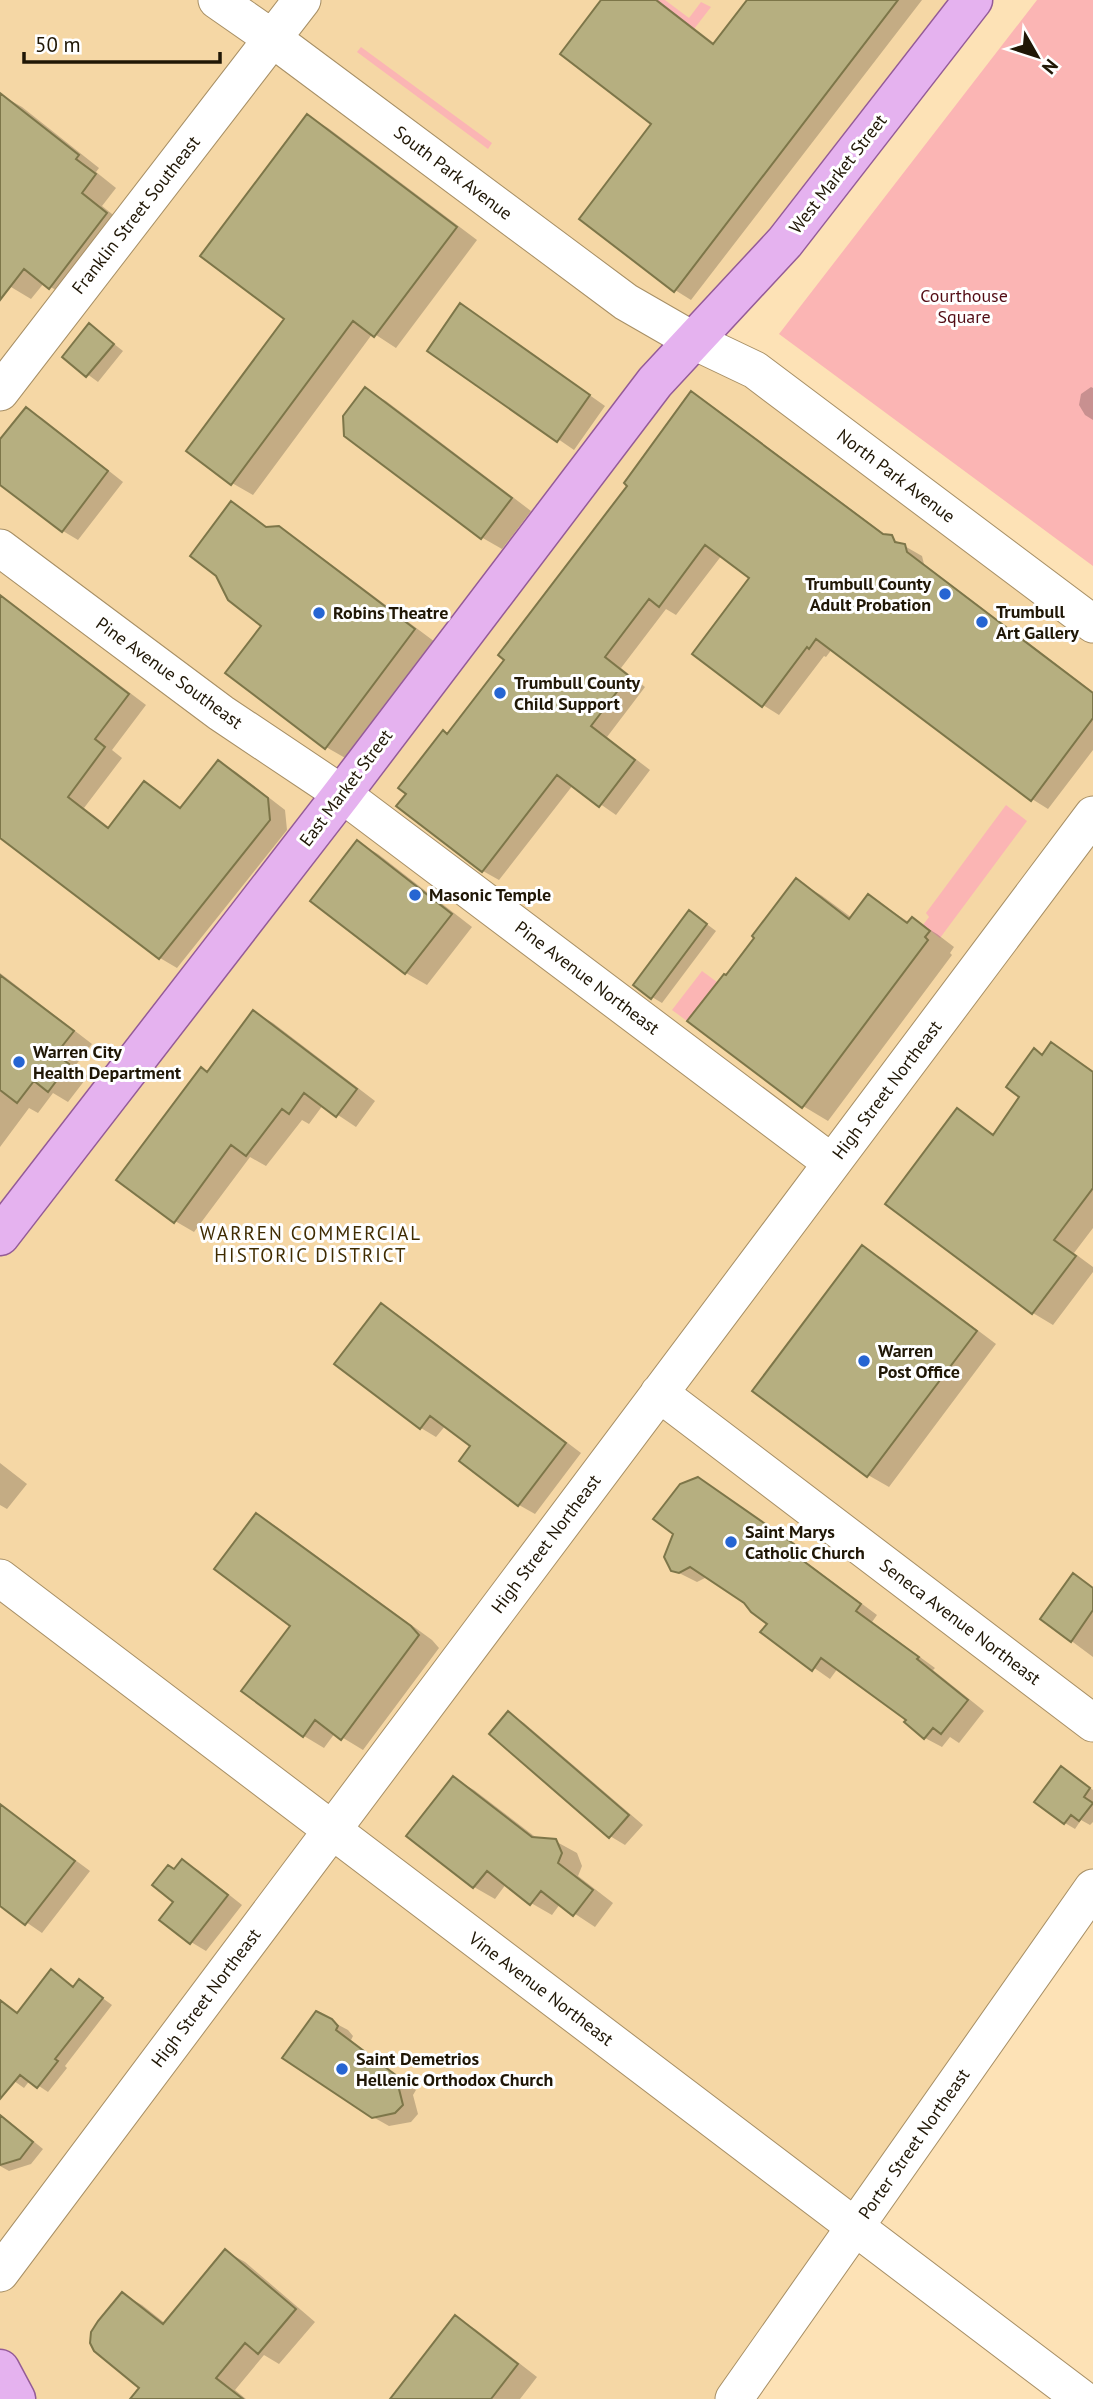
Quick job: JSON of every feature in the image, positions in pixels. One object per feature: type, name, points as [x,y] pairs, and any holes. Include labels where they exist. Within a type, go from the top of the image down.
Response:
[{"type":"main road","name":"West Market Street","points":[[692,340],[785,242],[973,0]]},
{"type":"main road","name":"East Market Street","points":[[0,1236],[342,794],[655,382],[692,340]]},
{"type":"main road","points":[[0,2369],[16,2399]]},
{"type":"street","name":"South Park Avenue","points":[[217,0],[272,38],[626,302],[692,340]]},
{"type":"street","name":"Franklin Street Southeast","points":[[0,391],[302,0]]},
{"type":"street","name":"North Park Avenue","points":[[692,340],[755,370],[1093,624]]},
{"type":"street","name":"Pine Avenue Southeast","points":[[0,548],[221,713],[342,794]]},
{"type":"street","name":"Pine Avenue Northeast","points":[[342,794],[832,1163]]},
{"type":"street","name":"High Street Northeast","points":[[0,2273],[1093,815]]},
{"type":"street","name":"Seneca Avenue Northeast","points":[[659,1393],[1093,1723]]},
{"type":"street","name":"Vine Avenue Northeast","points":[[0,1578],[1082,2399]]},
{"type":"street","name":"Porter Street Northeast","points":[[734,2399],[1093,1888]]},
{"type":"shaded area","points":[[0,0],[973,0],[693,340],[1093,624],[1093,1888],[734,2399],[16,2399],[0,2369]]},
{"type":"green space","points":[[656,0],[665,0],[689,18],[701,2],[711,7],[694,29]]},
{"type":"green space","name":"Courthouse Square","points":[[1037,0],[1093,0],[1093,566],[779,334]]},
{"type":"green space","points":[[361,47],[492,143],[488,149],[357,52]]},
{"type":"green space","points":[[1006,805],[1027,821],[940,938],[923,925],[929,917],[926,913]]},
{"type":"green space","points":[[702,971],[717,982],[687,1021],[672,1010]]},
{"type":"building","points":[[601,0],[656,0],[713,44],[747,0],[898,0],[674,292],[579,219],[651,124],[560,54]]},
{"type":"building","points":[[0,93],[79,155],[76,159],[96,174],[82,193],[107,213],[49,289],[24,269],[0,300]]},
{"type":"building","points":[[307,114],[457,227],[374,337],[353,321],[231,485],[186,451],[284,319],[200,256]]},
{"type":"building","points":[[460,303],[590,395],[557,442],[427,351]]},
{"type":"building","points":[[89,323],[114,344],[86,377],[62,357]]},
{"type":"building","points":[[365,387],[512,498],[481,539],[344,436],[343,416]]},
{"type":"building","points":[[691,391],[883,534],[892,535],[895,542],[905,544],[907,552],[1093,693],[1093,718],[1031,801],[816,639],[762,707],[692,654],[749,578],[705,545],[659,607],[649,599],[605,657],[629,676],[591,726],[635,760],[599,807],[557,775],[482,872],[396,806],[406,794],[398,788],[443,730],[447,734],[504,660],[498,655],[627,486],[624,483]]},
{"type":"building","points":[[26,407],[108,471],[62,532],[0,485],[0,439]]},
{"type":"building","name":"Robins Theatre","points":[[231,501],[266,527],[279,526],[415,629],[325,749],[225,673],[261,626],[228,600],[216,576],[190,556]]},
{"type":"building","points":[[0,595],[129,694],[95,739],[105,747],[68,797],[108,828],[144,781],[180,808],[218,760],[268,798],[270,820],[159,959],[0,838]]},
{"type":"building","points":[[357,840],[452,914],[405,974],[310,901]]},
{"type":"building","points":[[796,878],[849,919],[868,894],[907,923],[912,917],[930,931],[925,937],[928,940],[802,1108],[687,1021],[724,974],[726,975]]},
{"type":"building","points":[[689,910],[707,924],[651,999],[633,985]]},
{"type":"building","points":[[0,975],[74,1031],[56,1054],[69,1064],[48,1092],[34,1081],[17,1103],[0,1090]]},
{"type":"building","points":[[253,1010],[357,1089],[336,1117],[304,1093],[289,1114],[282,1109],[246,1156],[231,1145],[174,1223],[116,1180],[201,1067],[207,1072]]},
{"type":"building","points":[[1051,1042],[1093,1072],[1093,1188],[1054,1240],[1076,1256],[1032,1314],[885,1204],[957,1108],[993,1135],[1019,1097],[1006,1087],[1034,1048],[1042,1055]]},
{"type":"building","name":"Warren Post Office","points":[[862,1245],[977,1331],[867,1477],[752,1391]]},
{"type":"building","points":[[381,1303],[566,1443],[518,1506],[459,1461],[470,1446],[430,1416],[420,1429],[334,1364]]},
{"type":"building","points":[[698,1477],[794,1544],[790,1551],[861,1604],[856,1611],[919,1657],[917,1659],[968,1700],[941,1734],[933,1728],[924,1739],[904,1722],[906,1720],[821,1658],[812,1671],[760,1632],[767,1624],[744,1603],[690,1567],[679,1573],[671,1571],[664,1557],[673,1534],[653,1519],[680,1484]]},
{"type":"building","points":[[256,1513],[411,1626],[419,1635],[341,1740],[315,1720],[303,1737],[241,1691],[290,1626],[214,1569]]},
{"type":"building","points":[[1073,1573],[1093,1588],[1093,1610],[1071,1642],[1040,1619]]},
{"type":"building","points":[[508,1711],[629,1815],[609,1838],[489,1734]]},
{"type":"building","points":[[1061,1766],[1090,1788],[1084,1797],[1093,1803],[1079,1821],[1071,1815],[1064,1824],[1034,1802]]},
{"type":"building","points":[[453,1776],[532,1837],[556,1839],[562,1853],[558,1863],[593,1890],[573,1916],[541,1891],[530,1905],[487,1871],[473,1888],[406,1836]]},
{"type":"building","points":[[0,1804],[75,1861],[25,1925],[0,1906]]},
{"type":"building","points":[[182,1859],[228,1895],[190,1944],[159,1920],[173,1902],[152,1885],[168,1865],[174,1869]]},
{"type":"building","points":[[51,1969],[73,1987],[79,1979],[103,1998],[55,2059],[58,2061],[37,2088],[20,2075],[0,2099],[0,2000],[17,2013]]},
{"type":"building","name":"Saint Demetrios Hellenic Orthodox Church","points":[[316,2011],[332,2019],[338,2026],[336,2030],[401,2079],[398,2085],[403,2105],[395,2113],[372,2118],[282,2058]]},
{"type":"building","points":[[0,2115],[33,2142],[20,2159],[0,2165]]},
{"type":"building","points":[[225,2249],[296,2309],[258,2354],[245,2343],[216,2378],[243,2399],[130,2399],[139,2388],[94,2351],[90,2343],[91,2332],[122,2292],[163,2324]]},
{"type":"building","points":[[455,2315],[518,2364],[491,2399],[390,2399]]},
{"type":"place","name":"Trumbull County Adult Probation","points":[[945,594]]},
{"type":"place","name":"Robins Theatre","points":[[319,613]]},
{"type":"place","name":"Trumbull Art Gallery","points":[[982,622]]},
{"type":"place","name":"Trumbull County Child Support","points":[[500,693]]},
{"type":"place","name":"Masonic Temple","points":[[415,895]]},
{"type":"place","name":"Warren City Health Department","points":[[19,1062]]},
{"type":"place","name":"Warren Post Office","points":[[864,1361]]},
{"type":"place","name":"Saint Marys Catholic Church","points":[[731,1542]]},
{"type":"place","name":"Saint Demetrios Hellenic Orthodox Church","points":[[342,2069]]},
{"type":"district","name":"WARREN COMMERCIAL HISTORIC DISTRICT","points":[[311,1244]]}]
